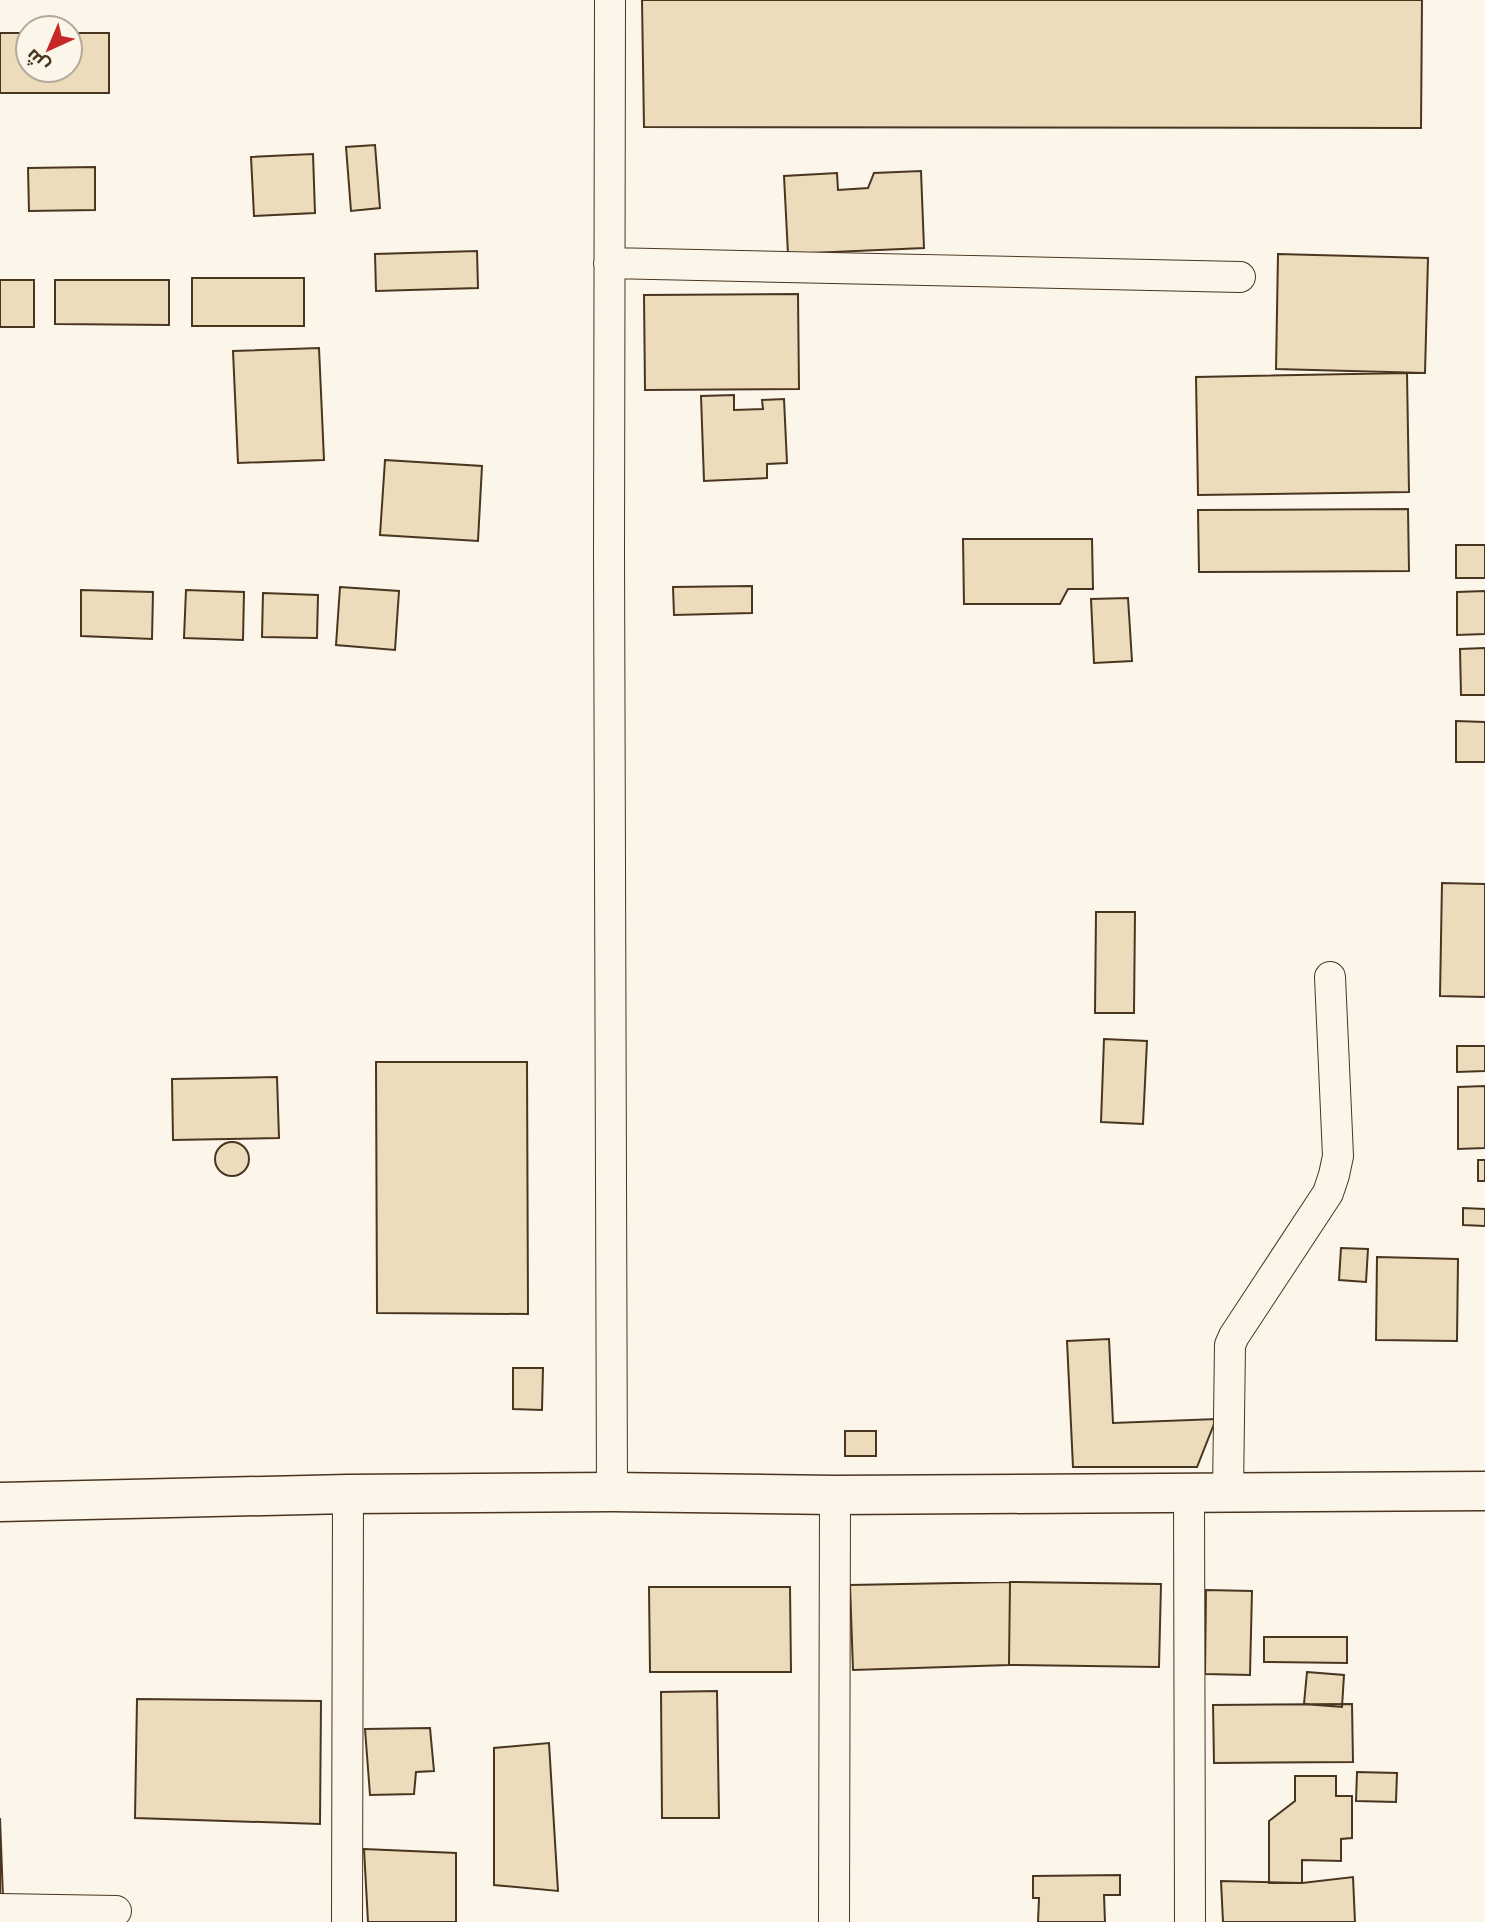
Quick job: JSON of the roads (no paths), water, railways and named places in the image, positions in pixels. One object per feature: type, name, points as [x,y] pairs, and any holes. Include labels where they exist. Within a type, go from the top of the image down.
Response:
[{"type":"main road","points":[[0,1502],[348,1494],[612,1492],[835,1495],[1485,1490]]},
{"type":"street","points":[[610,0],[612,1492]]},
{"type":"street","points":[[609,263],[1240,277]]},
{"type":"street","points":[[1228,1491],[1230,1345],[1328,1193],[1338,1156],[1330,977]]},
{"type":"street","points":[[1189,1492],[1189,1922]]},
{"type":"street","points":[[347,1922],[348,1494]]},
{"type":"street","points":[[834,1922],[835,1495]]},
{"type":"street","points":[[0,1909],[116,1911]]}]
